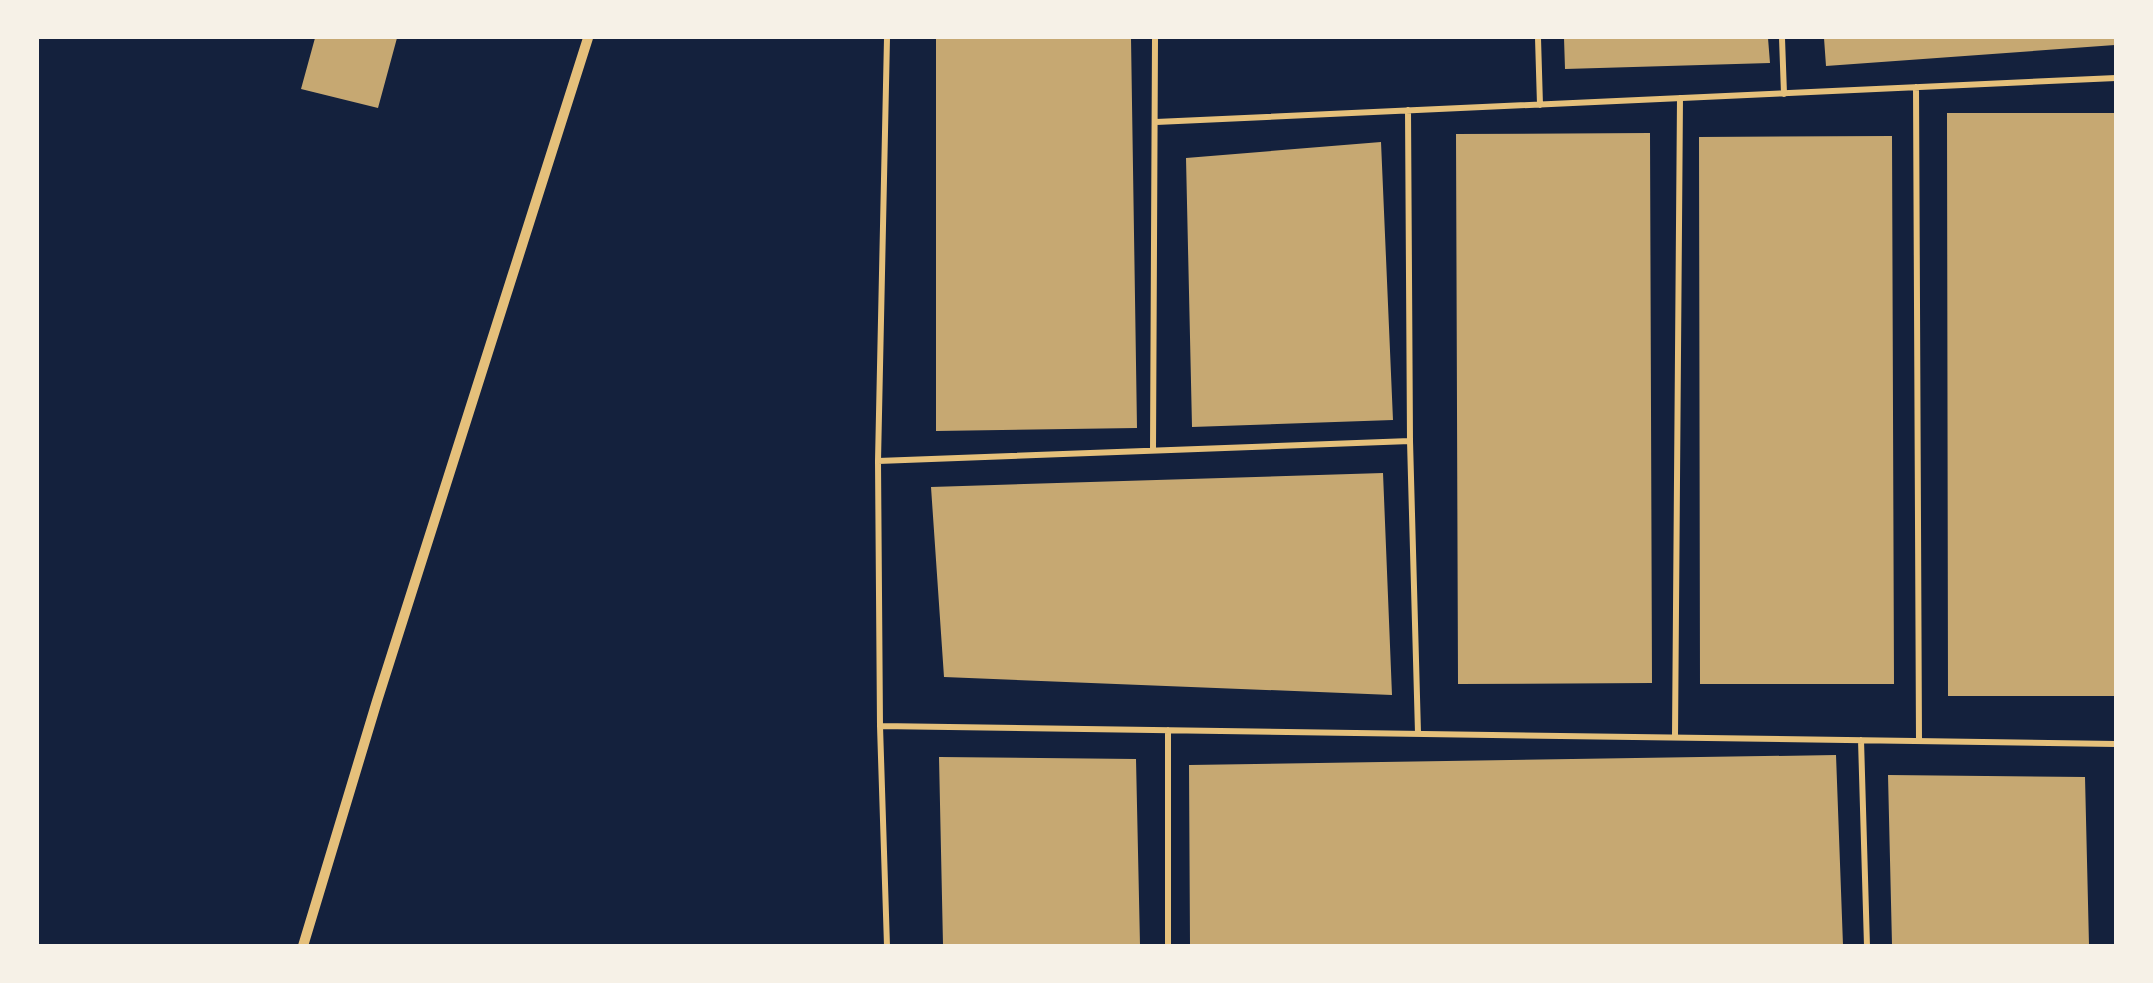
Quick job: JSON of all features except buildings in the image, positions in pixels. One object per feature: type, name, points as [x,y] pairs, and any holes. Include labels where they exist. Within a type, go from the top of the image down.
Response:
[{"type":"street","points":[[303,945],[377,701],[588,38]]},
{"type":"street","points":[[887,38],[878,461],[880,726],[887,945]]},
{"type":"street","points":[[1153,450],[1155,38]]},
{"type":"street","points":[[1538,38],[1540,105]]},
{"type":"street","points":[[1782,38],[1784,94]]},
{"type":"street","points":[[1156,122],[2115,78]]},
{"type":"street","points":[[1916,87],[1919,741]]},
{"type":"street","points":[[1675,737],[1680,98]]},
{"type":"street","points":[[1408,110],[1410,441],[1418,734]]},
{"type":"street","points":[[878,461],[1410,441]]},
{"type":"street","points":[[880,726],[2115,744]]},
{"type":"street","points":[[1168,730],[1168,945]]},
{"type":"street","points":[[1861,740],[1867,945]]}]
